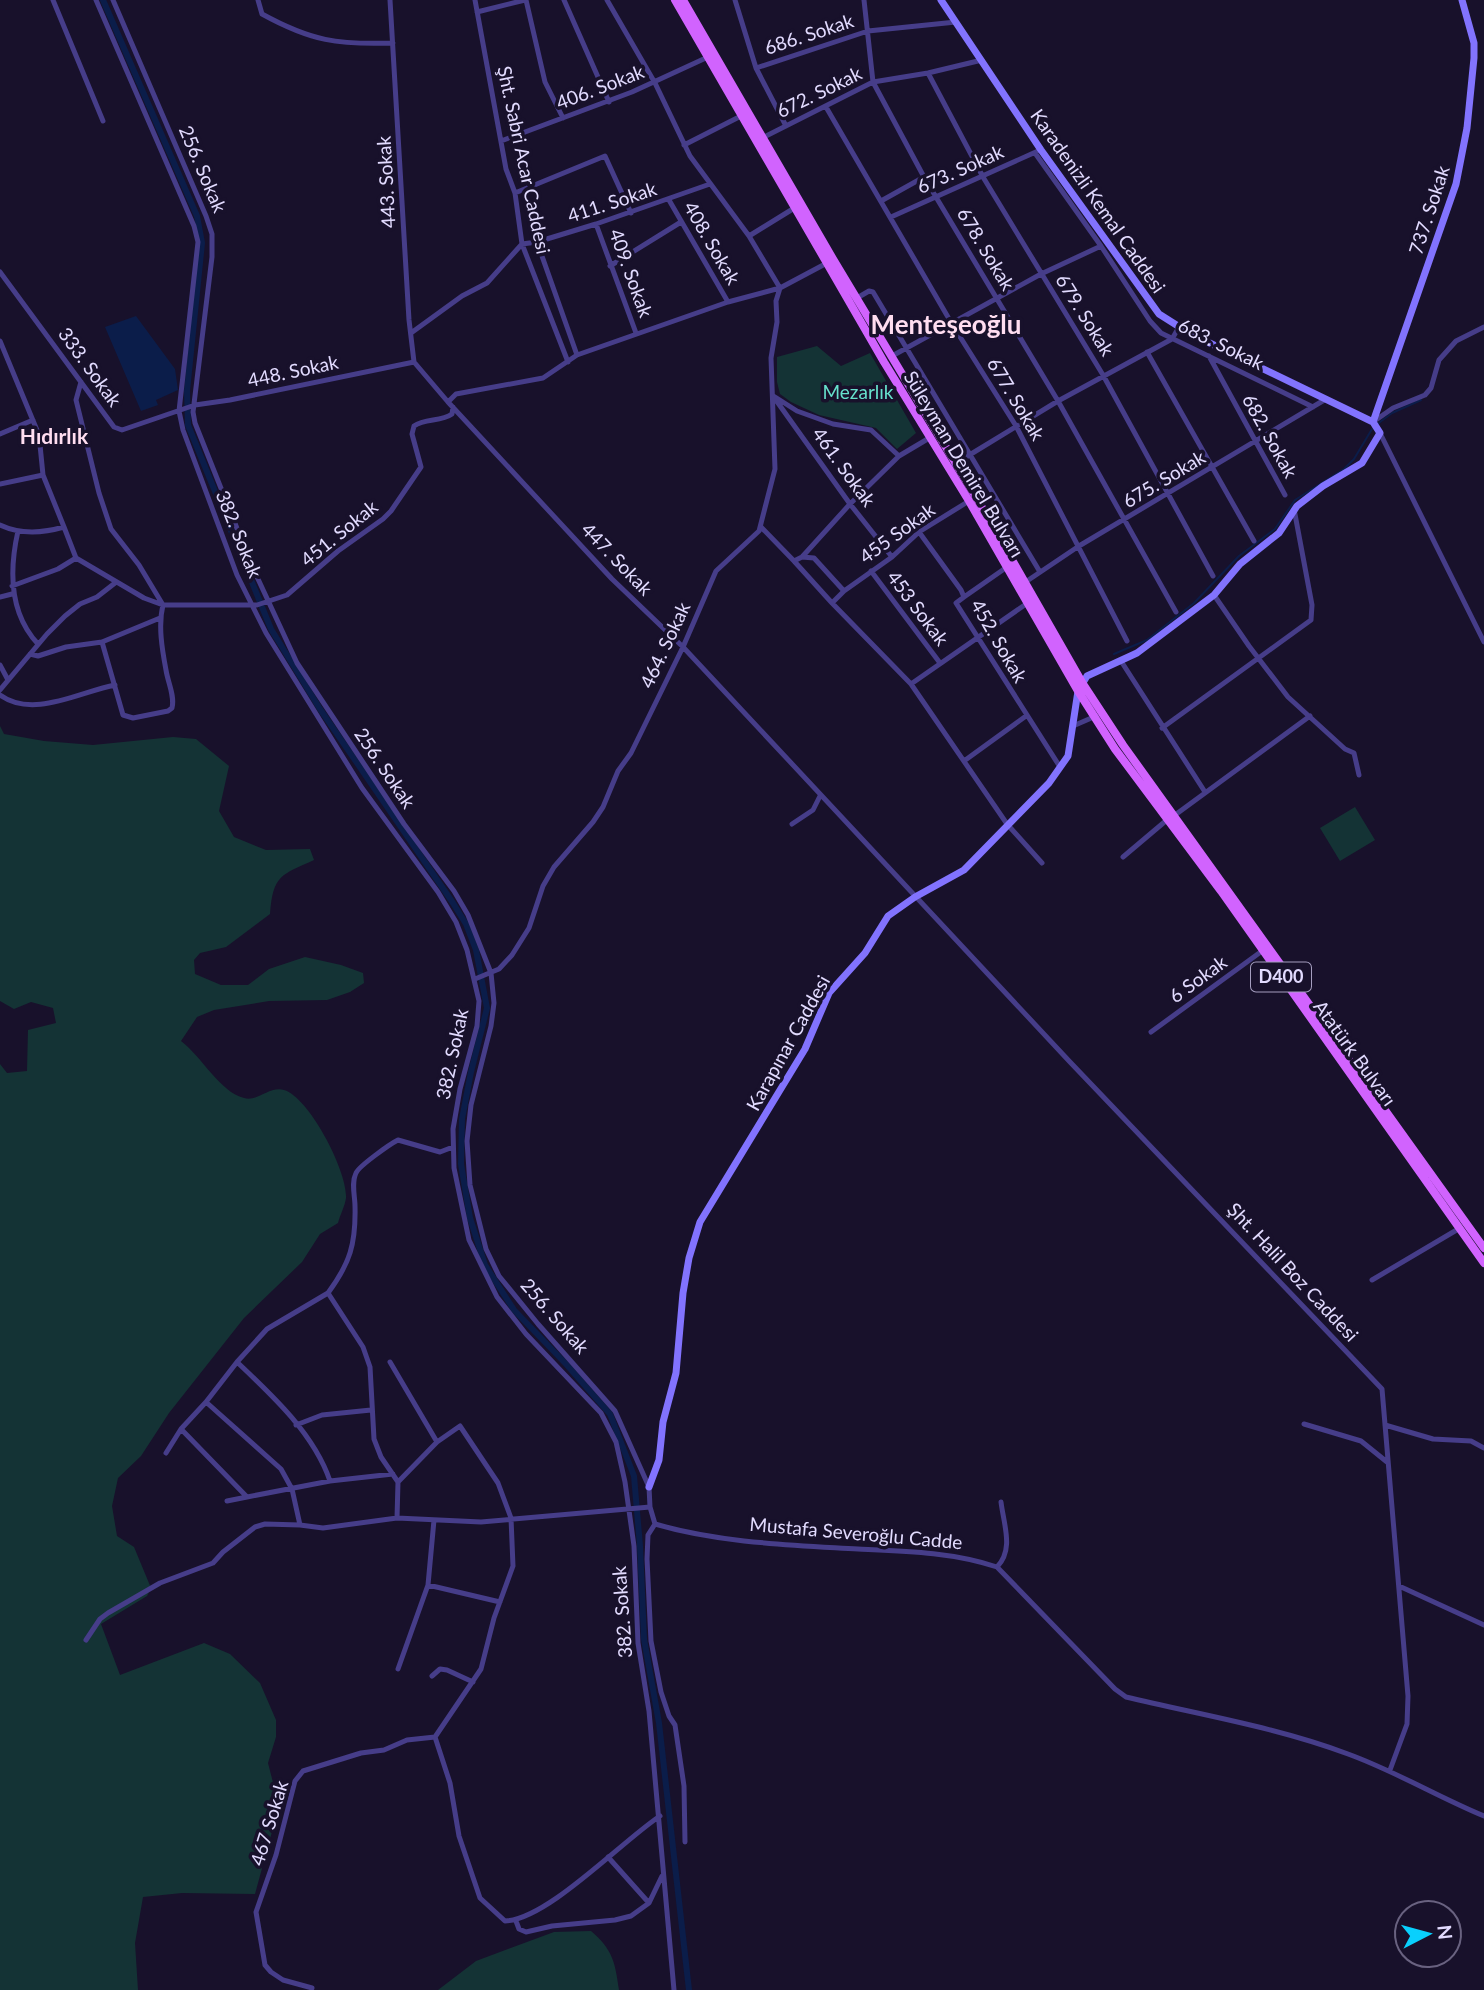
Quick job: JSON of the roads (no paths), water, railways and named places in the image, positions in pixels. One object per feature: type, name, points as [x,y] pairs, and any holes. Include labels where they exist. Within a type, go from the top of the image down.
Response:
[{"type":"main road","name":"Süleyman Demirel Bulvarı","points":[[675,0],[741,116],[761,142],[858,298],[1081,687]]},
{"type":"main road","name":"Süleyman Demirel Bulvarı","points":[[682,0],[827,263],[931,437],[952,466],[1007,567],[1021,584]]},
{"type":"main road","name":"Atatürk Bulvarı","points":[[1081,687],[1115,749],[1171,817],[1484,1248]]},
{"type":"main road","name":"Atatürk Bulvarı","points":[[1171,817],[1262,951],[1484,1263]]},
{"type":"street","points":[[53,0],[103,121]]},
{"type":"street","name":"382. Sokak","points":[[96,0],[194,226],[198,242],[181,410],[192,456],[237,575],[255,605],[266,633],[362,788],[438,892],[456,922],[476,979],[479,1001],[477,1026],[460,1089],[453,1147],[454,1168],[469,1240],[497,1297],[526,1334],[601,1413],[616,1442],[630,1508],[638,1643],[648,1697],[674,1990]]},
{"type":"street","name":"256. Sokak","points":[[113,0],[212,234],[211,276],[194,406],[195,424],[281,633],[306,679],[404,824],[454,891],[468,915],[488,974],[494,1003],[491,1027],[471,1105],[467,1141],[470,1185],[486,1249],[499,1276],[615,1410],[649,1487],[646,1507],[655,1524]]},
{"type":"street","points":[[258,0],[262,14],[294,31],[322,39],[359,44],[393,43]]},
{"type":"street","name":"443. Sokak","points":[[390,0],[414,362]]},
{"type":"street","name":"Şht. Sabri Acar Caddesi","points":[[475,0],[506,169],[515,193],[522,244],[568,362]]},
{"type":"street","points":[[478,12],[526,0],[545,82],[563,118]]},
{"type":"street","points":[[564,0],[609,102]]},
{"type":"street","points":[[607,0],[654,83],[684,145],[749,236],[780,288],[776,301],[777,322],[771,358],[775,469],[761,527],[911,684],[1007,824],[1042,863]]},
{"type":"street","points":[[735,0],[756,68],[786,127]]},
{"type":"street","name":"678. Sokak","points":[[864,0],[873,82],[924,177],[1058,401],[1176,612]]},
{"type":"street","name":"Karadenizli Kemal Caddesi","points":[[941,0],[1038,151],[1104,244],[1159,314],[1179,327],[1326,399],[1376,427]]},
{"type":"street","name":"737. Sokak","points":[[1081,687],[1087,676],[1121,661],[1158,638],[1214,595],[1240,564],[1279,533],[1294,509],[1323,486],[1362,463],[1457,184],[1467,128],[1474,58],[1474,43],[1462,0]]},
{"type":"street","name":"686. Sokak","points":[[756,68],[868,31],[956,22]]},
{"type":"street","name":"406. Sokak","points":[[501,141],[609,102],[708,57]]},
{"type":"street","name":"672. Sokak","points":[[761,142],[873,82],[982,60]]},
{"type":"street","name":"679. Sokak","points":[[928,73],[983,177],[1103,374],[1213,576]]},
{"type":"street","name":"677. Sokak","points":[[826,107],[952,324],[1016,426],[1127,641]]},
{"type":"street","points":[[684,145],[741,116]]},
{"type":"street","name":"673. Sokak","points":[[891,217],[1038,151]]},
{"type":"street","points":[[515,193],[605,156],[631,213]]},
{"type":"street","points":[[881,201],[924,177]]},
{"type":"street","name":"411. Sokak","points":[[522,244],[596,225],[710,184]]},
{"type":"street","name":"408. Sokak","points":[[669,200],[728,302]]},
{"type":"street","points":[[749,236],[796,207]]},
{"type":"street","points":[[610,266],[681,222]]},
{"type":"street","name":"409. Sokak","points":[[596,225],[636,333]]},
{"type":"street","points":[[537,242],[577,355]]},
{"type":"street","points":[[411,333],[462,296],[487,283],[522,244]]},
{"type":"street","points":[[892,356],[997,297],[1104,244]]},
{"type":"street","name":"683. Sokak","points":[[1104,244],[1150,321],[1161,333],[1313,407]]},
{"type":"street","points":[[451,404],[456,394],[543,378],[577,355],[728,302],[780,288],[827,263]]},
{"type":"street","name":"333. Sokak","points":[[0,272],[114,427],[122,430],[181,410]]},
{"type":"street","points":[[858,298],[869,291],[873,292],[1040,572]]},
{"type":"street","points":[[952,466],[1103,374],[1172,339],[1179,327]]},
{"type":"street","points":[[1484,327],[1456,341],[1439,360],[1431,388],[1424,395],[1393,408],[1376,427],[1484,642]]},
{"type":"street","points":[[0,341],[39,435],[43,475],[76,558],[115,583],[144,598],[163,604]]},
{"type":"street","points":[[1147,352],[1254,541]]},
{"type":"street","name":"682. Sokak","points":[[1209,355],[1285,495]]},
{"type":"street","name":"448. Sokak","points":[[181,410],[414,362]]},
{"type":"street","name":"447. Sokak","points":[[414,362],[612,579],[683,647],[915,897]]},
{"type":"street","points":[[81,382],[76,401],[111,529],[154,586],[163,604],[160,618],[172,708],[128,718],[123,715],[102,642]]},
{"type":"street","points":[[772,396],[797,411],[833,424],[872,430],[900,456]]},
{"type":"street","name":"461. Sokak","points":[[772,396],[892,557]]},
{"type":"street","name":"675. Sokak","points":[[1021,584],[1079,546],[1326,399]]},
{"type":"street","name":"451. Sokak","points":[[163,604],[255,605],[286,595],[391,511],[421,467],[412,433],[414,426],[446,418],[452,414],[451,404]]},
{"type":"street","points":[[0,434],[33,420]]},
{"type":"street","points":[[794,561],[802,557],[850,504],[900,456],[931,437]]},
{"type":"street","points":[[0,484],[43,475]]},
{"type":"street","name":"455 Sokak","points":[[832,603],[892,557],[919,532],[969,501]]},
{"type":"street","points":[[1162,728],[1311,620],[1312,605],[1294,509]]},
{"type":"street","points":[[0,525],[18,531],[48,532],[64,527]]},
{"type":"street","name":"464. Sokak","points":[[476,979],[499,969],[512,955],[529,928],[543,886],[554,867],[603,807],[618,771],[631,752],[683,647],[716,571],[761,527]]},
{"type":"street","points":[[18,531],[12,594],[22,623],[38,645]]},
{"type":"street","name":"452. Sokak","points":[[919,532],[964,597],[956,603],[1060,767]]},
{"type":"street","points":[[802,557],[814,558],[845,591]]},
{"type":"street","points":[[12,586],[58,569],[76,558]]},
{"type":"street","points":[[964,597],[1007,567]]},
{"type":"street","name":"453 Sokak","points":[[871,572],[940,663]]},
{"type":"street","points":[[114,685],[26,705],[18,705],[0,693],[30,654],[73,610],[115,583]]},
{"type":"street","points":[[0,597],[12,594]]},
{"type":"street","points":[[1214,595],[1288,697],[1345,749],[1354,753],[1359,775]]},
{"type":"street","points":[[911,684],[1031,601]]},
{"type":"street","points":[[30,654],[38,656],[66,647],[102,642],[160,618]]},
{"type":"street","points":[[1121,661],[1205,792]]},
{"type":"street","points":[[0,665],[8,680]]},
{"type":"street","name":"Karapınar Caddesi","points":[[649,1487],[659,1460],[663,1422],[676,1373],[683,1293],[689,1258],[700,1222],[805,1049],[829,993],[865,953],[888,916],[915,897],[964,870],[1049,783],[1068,756],[1081,687]]},
{"type":"street","points":[[1073,726],[1098,715]]},
{"type":"street","points":[[964,761],[1026,716]]},
{"type":"street","points":[[1124,857],[1171,817],[1310,716]]},
{"type":"street","points":[[792,824],[813,810],[820,796]]},
{"type":"street","name":"Şht. Halil Boz Caddesi","points":[[915,897],[1382,1389],[1408,1696],[1407,1724],[1390,1770]]},
{"type":"street","name":"6 Sokak","points":[[1152,1032],[1262,951]]},
{"type":"street","points":[[166,1453],[181,1429],[267,1329],[328,1293],[342,1273],[352,1252],[356,1230],[353,1183],[356,1171],[398,1140],[440,1152],[453,1147]]},
{"type":"street","points":[[1372,1280],[1460,1228]]},
{"type":"street","points":[[328,1293],[363,1347],[370,1367],[371,1410],[376,1447],[398,1482],[397,1518]]},
{"type":"street","points":[[237,1362],[266,1390],[314,1445],[323,1460],[330,1482]]},
{"type":"street","points":[[390,1362],[437,1442]]},
{"type":"street","points":[[206,1402],[281,1469],[292,1489],[300,1525]]},
{"type":"street","points":[[296,1425],[322,1415],[371,1410]]},
{"type":"street","points":[[1304,1424],[1361,1441],[1387,1462]]},
{"type":"street","points":[[1385,1424],[1433,1439],[1471,1441],[1484,1448]]},
{"type":"street","points":[[398,1482],[437,1442],[460,1426],[498,1483],[511,1518],[513,1566],[481,1670],[435,1737],[450,1783],[458,1836],[480,1898],[505,1922],[516,1921],[571,1888],[660,1816]]},
{"type":"street","points":[[181,1429],[247,1497]]},
{"type":"street","points":[[227,1501],[330,1482],[393,1474]]},
{"type":"street","points":[[1001,1502],[1007,1546],[1006,1557],[997,1567],[1115,1689],[1126,1697],[1269,1728],[1347,1753],[1390,1770],[1446,1800],[1484,1816]]},
{"type":"street","points":[[86,1640],[100,1619],[108,1613],[160,1583],[213,1563],[255,1527],[265,1524],[323,1528],[397,1518],[481,1522],[646,1507]]},
{"type":"street","points":[[398,1669],[428,1585],[434,1520]]},
{"type":"street","points":[[655,1524],[648,1535],[647,1559],[651,1642],[668,1716],[676,1725],[684,1786],[685,1842]]},
{"type":"street","name":"Mustafa Severoğlu Cadde","points":[[655,1524],[709,1537],[924,1553],[974,1559],[997,1567]]},
{"type":"street","points":[[428,1585],[500,1602]]},
{"type":"street","points":[[1399,1586],[1484,1625]]},
{"type":"street","points":[[432,1676],[440,1669],[447,1670],[473,1682]]},
{"type":"street","name":"467 Sokak","points":[[312,1988],[282,1980],[265,1965],[256,1912],[276,1855],[295,1781],[303,1771],[361,1753],[384,1750],[407,1740],[435,1737]]},
{"type":"street","points":[[608,1857],[649,1903]]},
{"type":"street","points":[[516,1921],[519,1929],[526,1932],[631,1916],[649,1903],[663,1872]]},
{"type":"water","points":[[136,316],[175,369],[178,390],[156,400],[158,405],[141,411],[105,327]]},
{"type":"waterway","points":[[103,0],[197,216],[202,243],[187,391],[188,425],[271,629],[320,709],[453,903],[466,924],[476,950],[487,1008],[462,1119],[461,1164],[470,1218],[485,1265],[514,1310],[610,1414],[634,1476],[644,1639],[659,1723],[689,1990]]},
{"type":"waterway","points":[[1376,425],[1392,413],[1421,400]]},
{"type":"waterway","points":[[1114,654],[1147,640],[1194,603],[1239,556],[1275,529],[1295,500],[1344,469],[1354,459],[1372,429]]},
{"type":"district","name":"Menteşeoğlu","points":[[946,325]]},
{"type":"district","name":"Hıdırlık","points":[[54,437]]},
{"type":"park label","name":"Mezarlık","points":[[858,392]]}]
